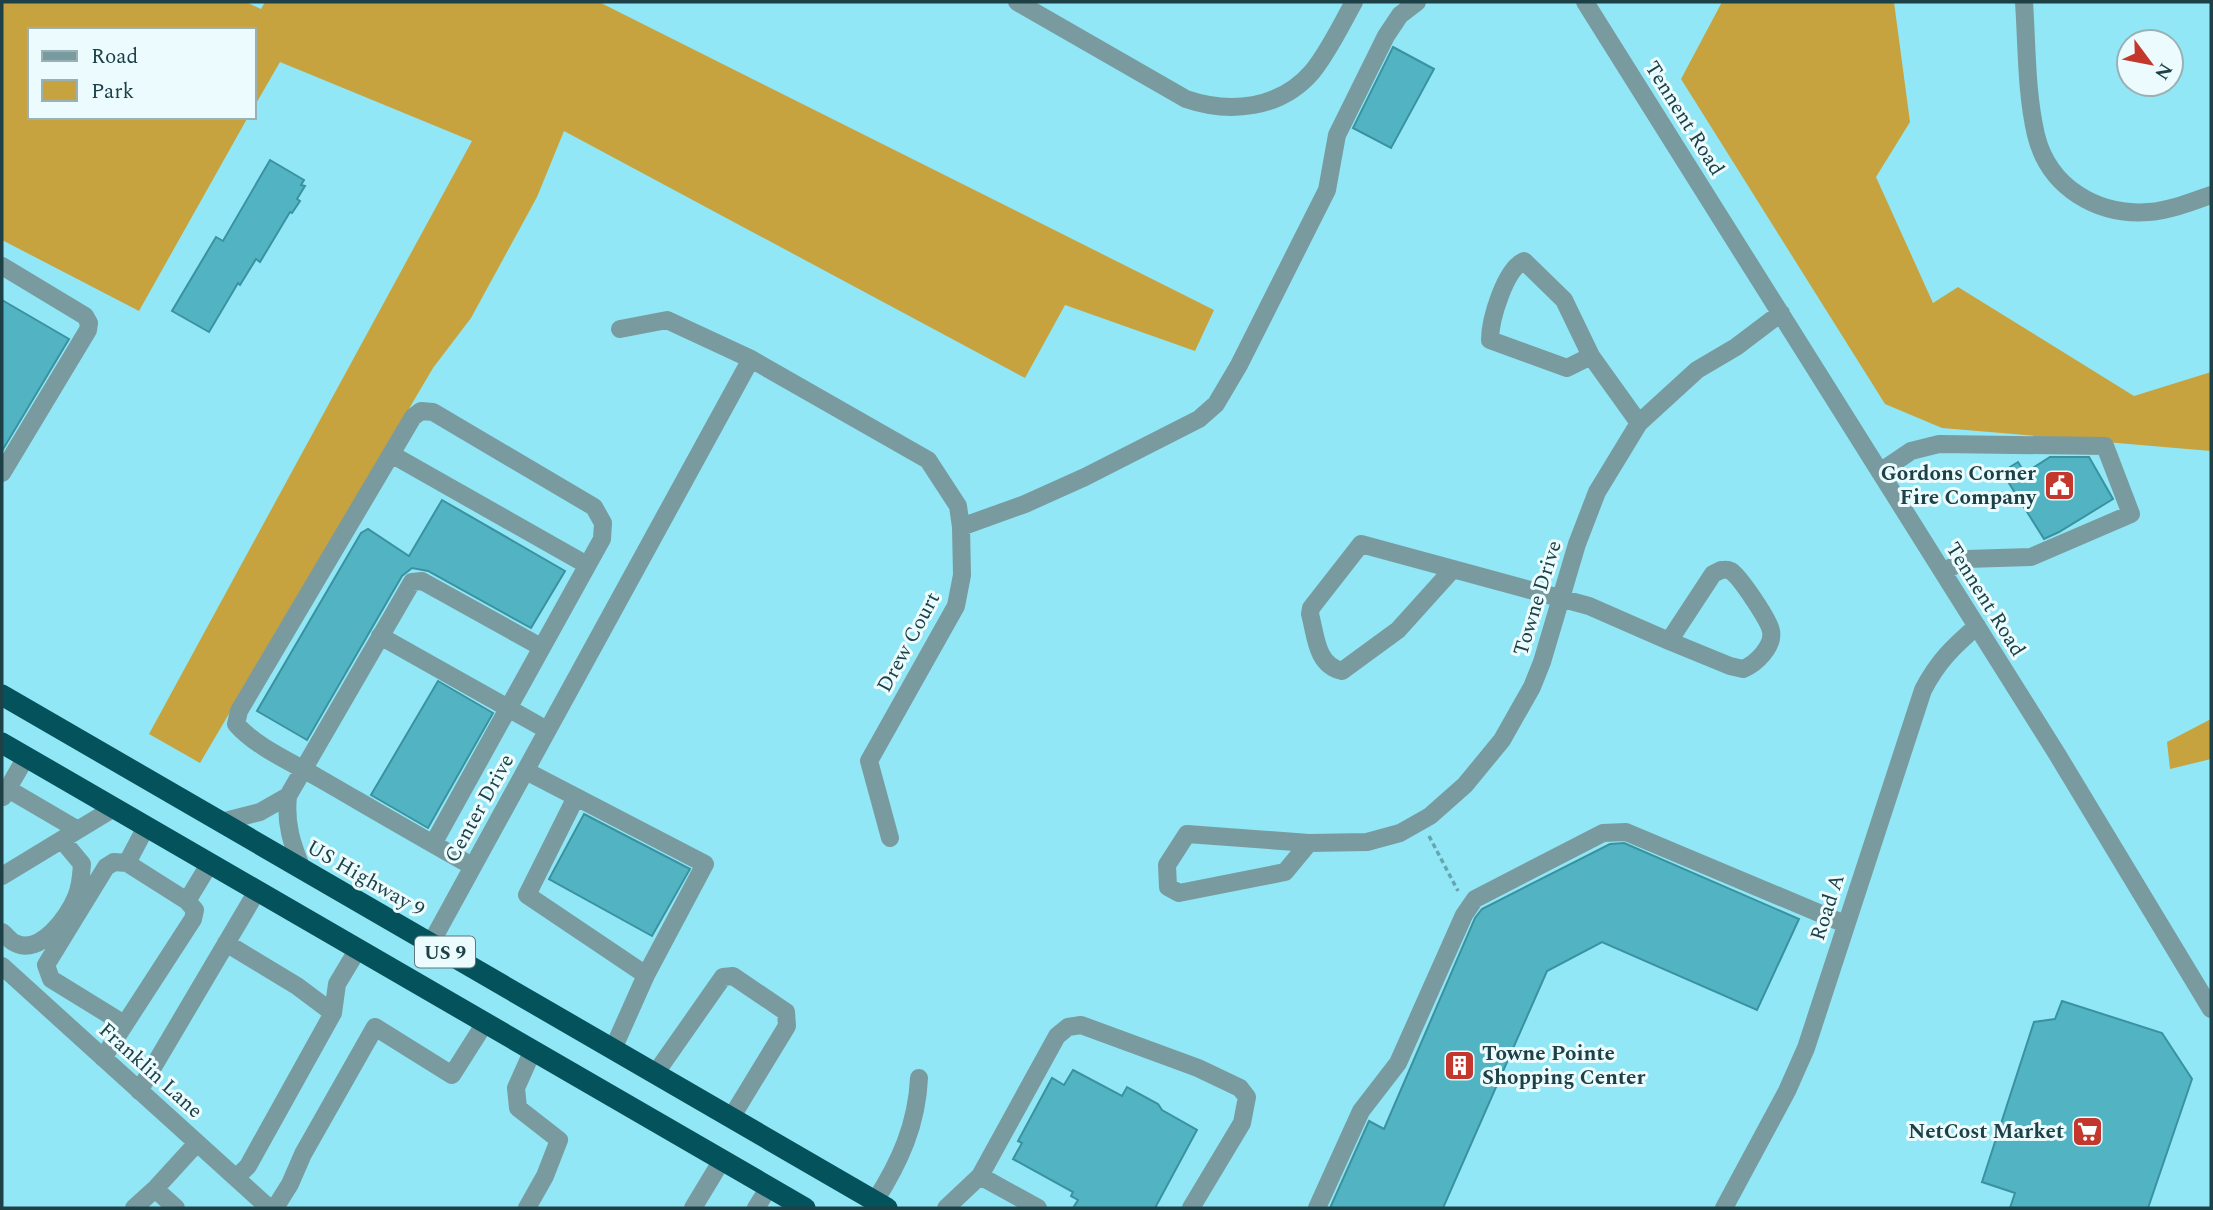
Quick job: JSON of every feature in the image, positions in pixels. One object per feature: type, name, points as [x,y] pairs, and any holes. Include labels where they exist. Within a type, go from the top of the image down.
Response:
[{"type":"highway","name":"US Highway 9","points":[[2,695],[881,1205]]},
{"type":"highway","name":"US 9","points":[[2,743],[805,1208]]},
{"type":"street","points":[[1017,2],[1186,99],[1215,107],[1237,108],[1251,107],[1273,99],[1294,88],[1310,75],[1330,46],[1354,2]]},
{"type":"street","points":[[961,527],[1025,504],[1085,477],[1199,419],[1216,404],[1239,365],[1327,190],[1337,135],[1386,36],[1400,15],[1417,2]]},
{"type":"street","name":"Tennent Road","points":[[1585,2],[1977,626],[2211,1009]]},
{"type":"street","points":[[2024,2],[2029,83],[2036,136],[2058,178],[2083,199],[2111,210],[2150,212],[2182,206],[2211,195]]},
{"type":"street","points":[[1591,356],[1567,368],[1490,340],[1501,294],[1519,263],[1524,261],[1564,300],[1591,356],[1639,423]]},
{"type":"street","points":[[2,266],[85,316],[89,323],[88,331],[2,473]]},
{"type":"street","name":"Towne Drive","points":[[1309,843],[1285,872],[1180,893],[1168,887],[1167,865],[1187,834],[1309,843],[1367,842],[1400,833],[1445,805],[1502,740],[1518,714],[1542,662],[1577,544],[1597,492],[1639,423],[1684,380],[1736,347],[1781,313]]},
{"type":"street","name":"Drew Court","points":[[620,329],[667,320],[751,359],[928,460],[958,506],[962,575],[956,606],[869,761],[890,838]]},
{"type":"street","name":"Center Drive","points":[[430,943],[751,359]]},
{"type":"street","points":[[433,844],[602,539],[603,523],[594,507],[433,412],[421,411],[413,417],[239,711],[236,724],[245,734],[304,770],[433,844],[472,866]]},
{"type":"street","points":[[1880,472],[1911,451],[1939,444],[2105,446],[2132,514],[2031,557],[1966,559],[1943,572]]},
{"type":"street","points":[[391,454],[587,565]]},
{"type":"street","points":[[1453,569],[1398,629],[1342,671],[1333,669],[1325,662],[1320,654],[1311,608],[1361,544],[1561,598],[1588,606],[1669,641],[1730,666],[1743,669],[1758,659],[1770,642],[1771,632],[1740,579],[1729,570],[1721,570],[1713,574],[1669,641]]},
{"type":"street","points":[[302,869],[289,831],[286,811],[288,796],[412,582],[422,581],[541,647]]},
{"type":"street","name":"Road A","points":[[1724,1208],[1787,1091],[1806,1048],[1923,690],[1945,654],[1977,626]]},
{"type":"street","points":[[380,635],[547,730]]},
{"type":"street","points":[[26,757],[5,794],[78,830]]},
{"type":"street","points":[[526,772],[705,864],[646,975],[613,1049]]},
{"type":"street","points":[[221,822],[260,812],[288,796]]},
{"type":"street","points":[[576,797],[527,895],[646,975]]},
{"type":"street","points":[[2,876],[114,808]]},
{"type":"street","points":[[127,863],[146,827]]},
{"type":"street","points":[[1317,1208],[1361,1111],[1398,1063],[1475,899],[1603,834],[1626,832],[1845,925]]},
{"type":"street","points":[[2,932],[15,944],[29,946],[48,937],[60,923],[76,898],[82,864],[62,840]]},
{"type":"street","points":[[103,1058],[193,919],[195,910],[187,901],[127,863],[114,862],[106,867],[46,965],[51,979],[124,1024]]},
{"type":"street","points":[[187,901],[210,863]]},
{"type":"street","points":[[139,1091],[257,891]]},
{"type":"street","points":[[226,943],[298,986],[333,1013]]},
{"type":"street","points":[[236,1178],[248,1166],[333,1013],[337,984],[358,949]]},
{"type":"street","name":"Franklin Lane","points":[[2,966],[269,1208]]},
{"type":"street","points":[[655,1074],[723,977],[733,976],[786,1012],[787,1026],[731,1118]]},
{"type":"street","points":[[34,995],[51,979]]},
{"type":"street","points":[[275,1208],[375,1027],[452,1074],[485,1023]]},
{"type":"street","points":[[946,1208],[980,1176],[1057,1036],[1068,1027],[1081,1025],[1198,1068],[1240,1088],[1247,1097],[1242,1123],[1191,1208]]},
{"type":"street","points":[[527,1208],[545,1176],[559,1140],[518,1108],[516,1088],[533,1051]]},
{"type":"street","points":[[881,1205],[902,1154],[918,1101],[919,1078]]},
{"type":"street","points":[[134,1208],[197,1143]]},
{"type":"street","points":[[693,1208],[722,1160]]},
{"type":"street","points":[[980,1176],[1038,1208]]},
{"type":"street","points":[[756,1208],[769,1187]]},
{"type":"street","points":[[155,1189],[176,1208]]},
{"type":"path","points":[[1422,821],[1468,910]]},
{"type":"green space","points":[[2,2],[246,2],[261,9],[265,2],[599,2],[1214,310],[1195,351],[1065,305],[1025,378],[564,131],[537,197],[471,318],[433,368],[200,763],[149,734],[472,141],[280,62],[256,104],[256,28],[28,28],[28,119],[247,119],[139,311],[2,240]]},
{"type":"green space","points":[[1722,2],[1894,2],[1910,122],[1876,177],[1933,303],[1958,287],[2134,396],[2211,372],[2211,451],[1942,428],[1885,404],[1681,79]]},
{"type":"green space","points":[[2211,719],[2211,759],[2170,769],[2167,742]]},
{"type":"building","points":[[1393,47],[1434,69],[1391,148],[1353,128]]},
{"type":"building","points":[[270,160],[304,180],[301,185],[305,186],[297,199],[300,201],[292,213],[290,212],[260,262],[256,259],[240,285],[238,283],[209,332],[172,311],[216,237],[223,241]]},
{"type":"building","points":[[2,300],[69,339],[2,451]]},
{"type":"building","name":"Gordons Corner Fire Company","points":[[2050,457],[2089,457],[2113,499],[2044,539],[2002,472],[2018,462],[2025,473]]},
{"type":"building","points":[[442,500],[565,571],[531,628],[428,571],[412,568],[402,576],[307,740],[257,711],[361,533],[368,529],[409,556]]},
{"type":"building","points":[[438,681],[493,713],[428,828],[371,795]]},
{"type":"building","points":[[584,814],[690,869],[652,936],[549,879]]},
{"type":"building","name":"Towne Pointe Shopping Center","points":[[1624,843],[1799,919],[1757,1010],[1602,942],[1547,971],[1443,1208],[1330,1208],[1369,1121],[1384,1129],[1475,918],[1482,909],[1610,844]]},
{"type":"building","name":"NetCost Market","points":[[2062,1001],[2162,1033],[2192,1079],[2148,1208],[2010,1208],[2015,1193],[1982,1182],[2034,1022],[2055,1019]]},
{"type":"building","points":[[1073,1070],[1122,1096],[1127,1087],[1197,1130],[1155,1208],[1073,1208],[1078,1200],[1071,1196],[1073,1192],[1013,1159],[1022,1143],[1018,1141],[1052,1078],[1064,1085]]},
{"type":"place","name":"Gordons Corner Fire Company","points":[[2059,485]]},
{"type":"place","name":"Towne Pointe Shopping Center","points":[[1459,1065]]},
{"type":"place","name":"NetCost Market","points":[[2087,1131]]}]
